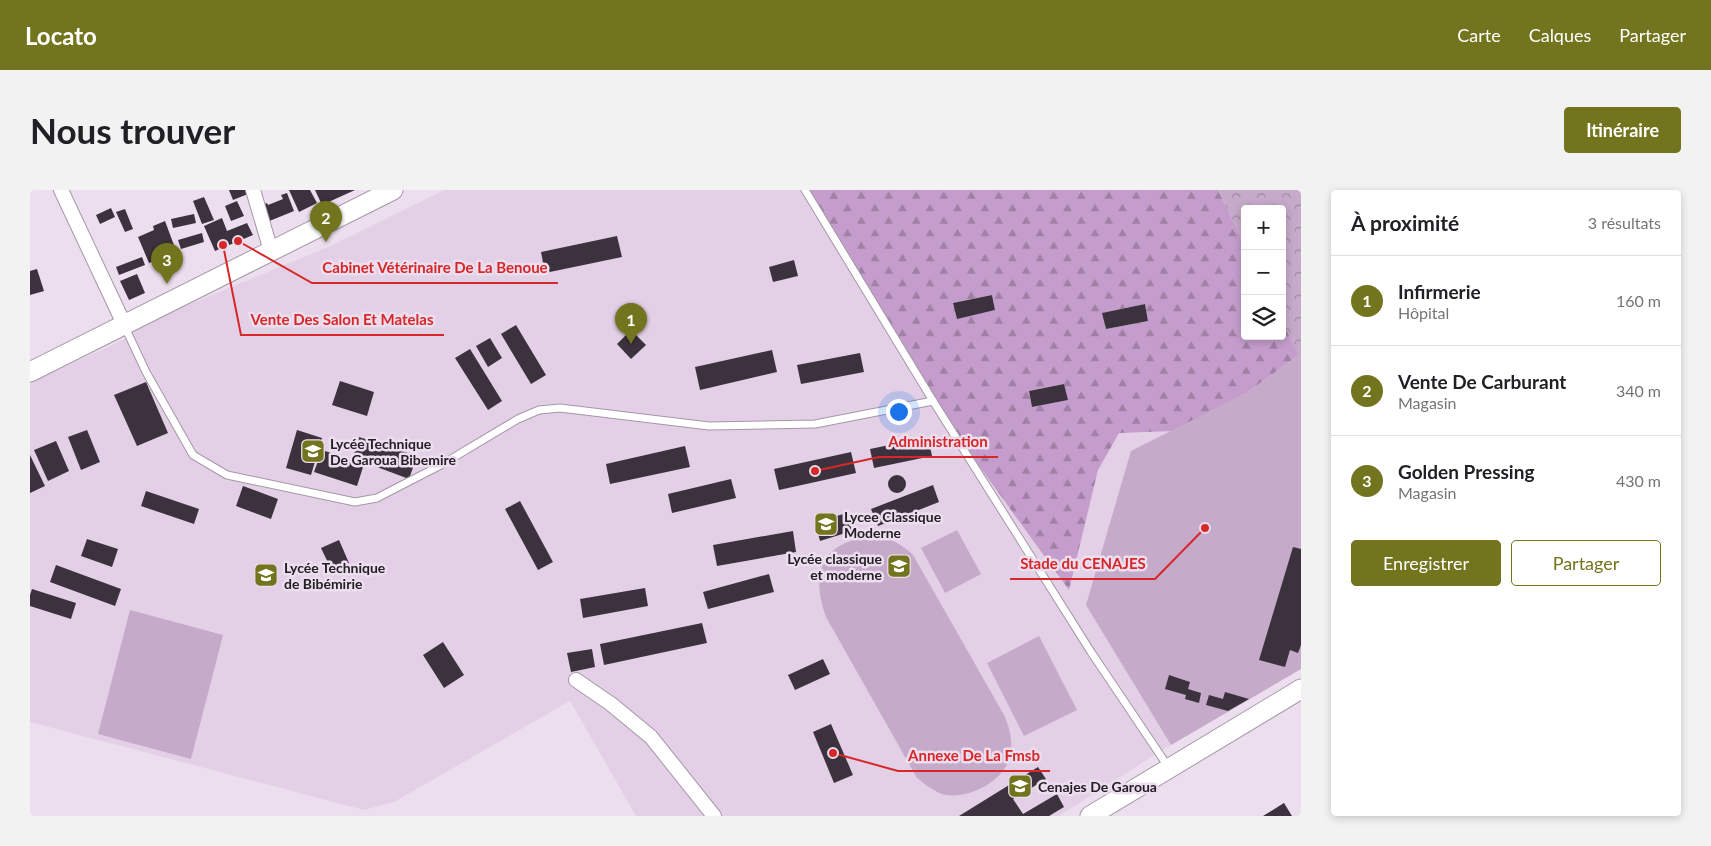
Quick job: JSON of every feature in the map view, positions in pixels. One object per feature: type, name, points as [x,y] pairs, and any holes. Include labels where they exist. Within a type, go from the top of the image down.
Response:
[{"type":"main road","points":[[30,372],[393,190]]},
{"type":"main road","points":[[1090,816],[1301,689]]},
{"type":"street","points":[[61,190],[124,324]]},
{"type":"street","points":[[252,190],[271,251]]},
{"type":"street","points":[[576,680],[611,704],[651,737],[714,816]]},
{"type":"lane","points":[[805,190],[933,402],[1091,652],[1170,768]]},
{"type":"lane","points":[[124,324],[146,372],[193,455],[227,475],[355,502],[377,498],[441,465],[518,419],[539,410],[560,408],[606,412],[629,418],[709,426],[815,424],[933,402]]},
{"type":"shaded area","name":"Lycée classique et moderne","points":[[444,190],[1218,190],[1241,314],[1241,340],[1286,340],[1286,329],[1301,360],[1301,669],[1161,751],[1059,816],[636,816],[570,701],[394,802],[364,810],[30,722],[30,383],[125,339],[129,333],[166,314],[333,245]]},
{"type":"green space","points":[[803,190],[1218,190],[1241,237],[1241,340],[1286,340],[1286,329],[1299,355],[1248,392],[1173,431],[1119,433],[1098,470],[1069,590],[932,401]],"holes":[[[992,295],[995,310],[957,318],[953,303]],[[1145,304],[1148,321],[1106,329],[1103,313]],[[1064,384],[1067,400],[1032,407],[1029,391]]]},
{"type":"green space","points":[[1218,190],[1301,190],[1301,360],[1286,329],[1286,205],[1241,205],[1241,237]]},
{"type":"green space","points":[[1299,355],[1301,360],[1301,669],[1171,745],[1086,605],[1131,451],[1248,392]]},
{"type":"green space","points":[[957,530],[981,574],[945,593],[921,548]]},
{"type":"green space","points":[[876,536],[896,542],[913,555],[1004,715],[1011,736],[1011,754],[1008,763],[996,778],[987,785],[972,792],[962,795],[942,794],[917,778],[826,617],[819,585],[820,572],[825,560],[832,551],[843,544]]},
{"type":"green space","points":[[130,610],[223,635],[191,759],[98,734]]},
{"type":"green space","points":[[1039,636],[1077,710],[1024,736],[987,663]]},
{"type":"building","points":[[229,190],[252,190],[253,192],[233,200]]},
{"type":"building","points":[[289,190],[310,190],[317,203],[299,212]]},
{"type":"building","points":[[315,190],[355,190],[322,205]]},
{"type":"building","points":[[287,193],[294,211],[267,222],[260,206],[283,199],[281,195]]},
{"type":"building","points":[[204,197],[214,220],[202,224],[193,201]]},
{"type":"building","points":[[237,201],[244,216],[231,221],[225,206]]},
{"type":"building","points":[[111,208],[115,217],[100,224],[96,215]]},
{"type":"building","points":[[125,209],[133,229],[125,232],[116,212]]},
{"type":"building","points":[[194,214],[196,223],[173,228],[171,219]]},
{"type":"building","points":[[222,218],[227,231],[247,223],[253,235],[215,251],[204,226]]},
{"type":"building","points":[[165,221],[178,256],[166,261],[165,257],[149,263],[138,237],[154,230],[153,226]]},
{"type":"building","points":[[202,233],[204,242],[181,249],[178,240]]},
{"type":"building","points":[[617,236],[622,257],[545,273],[541,252]]},
{"type":"building","points":[[142,257],[145,265],[119,275],[116,267]]},
{"type":"building","points":[[794,260],[798,276],[773,282],[769,267]]},
{"type":"building","points":[[37,269],[44,291],[30,295],[30,271]]},
{"type":"building","points":[[137,274],[145,293],[129,300],[120,281]]},
{"type":"building","points":[[992,295],[995,310],[957,319],[953,303]]},
{"type":"building","points":[[1145,304],[1148,321],[1106,329],[1102,313]]},
{"type":"building","points":[[516,325],[546,375],[531,384],[501,334]]},
{"type":"building","points":[[631,330],[646,345],[631,359],[617,344]]},
{"type":"building","points":[[490,338],[502,358],[488,367],[476,346]]},
{"type":"building","points":[[470,349],[502,401],[488,410],[455,358]]},
{"type":"building","points":[[772,350],[777,372],[700,390],[695,367]]},
{"type":"building","points":[[860,353],[864,372],[801,384],[797,365]]},
{"type":"building","points":[[340,381],[374,392],[367,416],[332,405]]},
{"type":"building","points":[[146,382],[168,433],[137,446],[114,395]]},
{"type":"building","points":[[1064,384],[1068,400],[1032,407],[1029,391]]},
{"type":"building","points":[[87,430],[100,462],[81,470],[68,437]]},
{"type":"building","points":[[297,430],[322,438],[311,475],[286,468]]},
{"type":"building","points":[[359,437],[417,456],[409,479],[353,458]]},
{"type":"building","points":[[928,437],[932,456],[874,468],[870,449]]},
{"type":"building","points":[[56,441],[69,471],[48,481],[34,450]]},
{"type":"building","points":[[685,446],[690,467],[610,484],[606,464]]},
{"type":"building","points":[[322,450],[364,464],[357,486],[314,472]]},
{"type":"building","points":[[851,452],[856,473],[779,490],[774,469]]},
{"type":"building","points":[[30,455],[45,486],[30,493]]},
{"type":"building","points":[[897,475],[903,478],[906,484],[903,490],[897,493],[891,490],[888,484],[891,478]]},
{"type":"building","points":[[731,479],[736,498],[672,513],[668,494]]},
{"type":"building","points":[[933,485],[939,502],[878,526],[871,509]]},
{"type":"building","points":[[243,486],[278,499],[271,519],[236,506]]},
{"type":"building","points":[[146,491],[199,509],[194,524],[141,506]]},
{"type":"building","points":[[520,501],[553,562],[538,570],[505,509]]},
{"type":"building","points":[[847,513],[852,531],[820,541],[815,522]]},
{"type":"building","points":[[793,531],[796,552],[717,566],[713,545]]},
{"type":"building","points":[[87,539],[118,549],[112,567],[81,556]]},
{"type":"building","points":[[339,540],[349,563],[332,571],[321,548]]},
{"type":"building","points":[[1293,547],[1301,549],[1301,645],[1298,653],[1290,650],[1285,667],[1259,660]]},
{"type":"building","points":[[56,565],[121,589],[115,606],[50,582]]},
{"type":"building","points":[[769,574],[774,592],[708,609],[703,592]]},
{"type":"building","points":[[645,588],[648,606],[583,618],[580,599]]},
{"type":"building","points":[[32,589],[76,603],[71,619],[30,606]]},
{"type":"building","points":[[702,623],[707,643],[604,665],[600,644]]},
{"type":"building","points":[[443,642],[464,675],[444,688],[423,655]]},
{"type":"building","points":[[592,649],[595,667],[571,672],[567,653]]},
{"type":"building","points":[[823,659],[830,674],[795,690],[788,675]]},
{"type":"building","points":[[1169,675],[1190,682],[1188,689],[1201,693],[1199,703],[1185,699],[1186,695],[1165,689]]},
{"type":"building","points":[[1225,692],[1249,699],[1228,711],[1206,705],[1209,695],[1223,699]]},
{"type":"building","points":[[831,724],[853,775],[834,783],[813,732]]},
{"type":"building","name":"Cenajes De Garoua","points":[[1038,767],[1046,779],[1013,799],[1023,814],[1057,794],[1064,807],[1049,816],[959,816]]},
{"type":"building","points":[[1284,803],[1292,816],[1263,816]]},
{"type":"place","name":"Cabinet Vétérinaire De La Benoue","points":[[238,241]]},
{"type":"place","name":"Vente De Carburant","points":[[326,242]]},
{"type":"place","name":"Vente Des Salon Et Matelas","points":[[223,245]]},
{"type":"place","name":"Golden Pressing","points":[[167,284]]},
{"type":"place","name":"Infirmerie","points":[[631,344]]},
{"type":"place","name":"Lycée Technique De Garoua Bibemire","points":[[313,451]]},
{"type":"place","name":"Administration","points":[[815,471]]},
{"type":"place","name":"Lycee Classique Moderne","points":[[826,524]]},
{"type":"place","name":"Stade du CENAJES","points":[[1205,528]]},
{"type":"place","name":"Lycée classique et moderne","points":[[899,566]]},
{"type":"place","name":"Lycée Technique de Bibémirie","points":[[266,575]]},
{"type":"place","name":"Annexe De La Fmsb","points":[[833,753]]},
{"type":"place","name":"Cenajes De Garoua","points":[[1020,786]]}]
